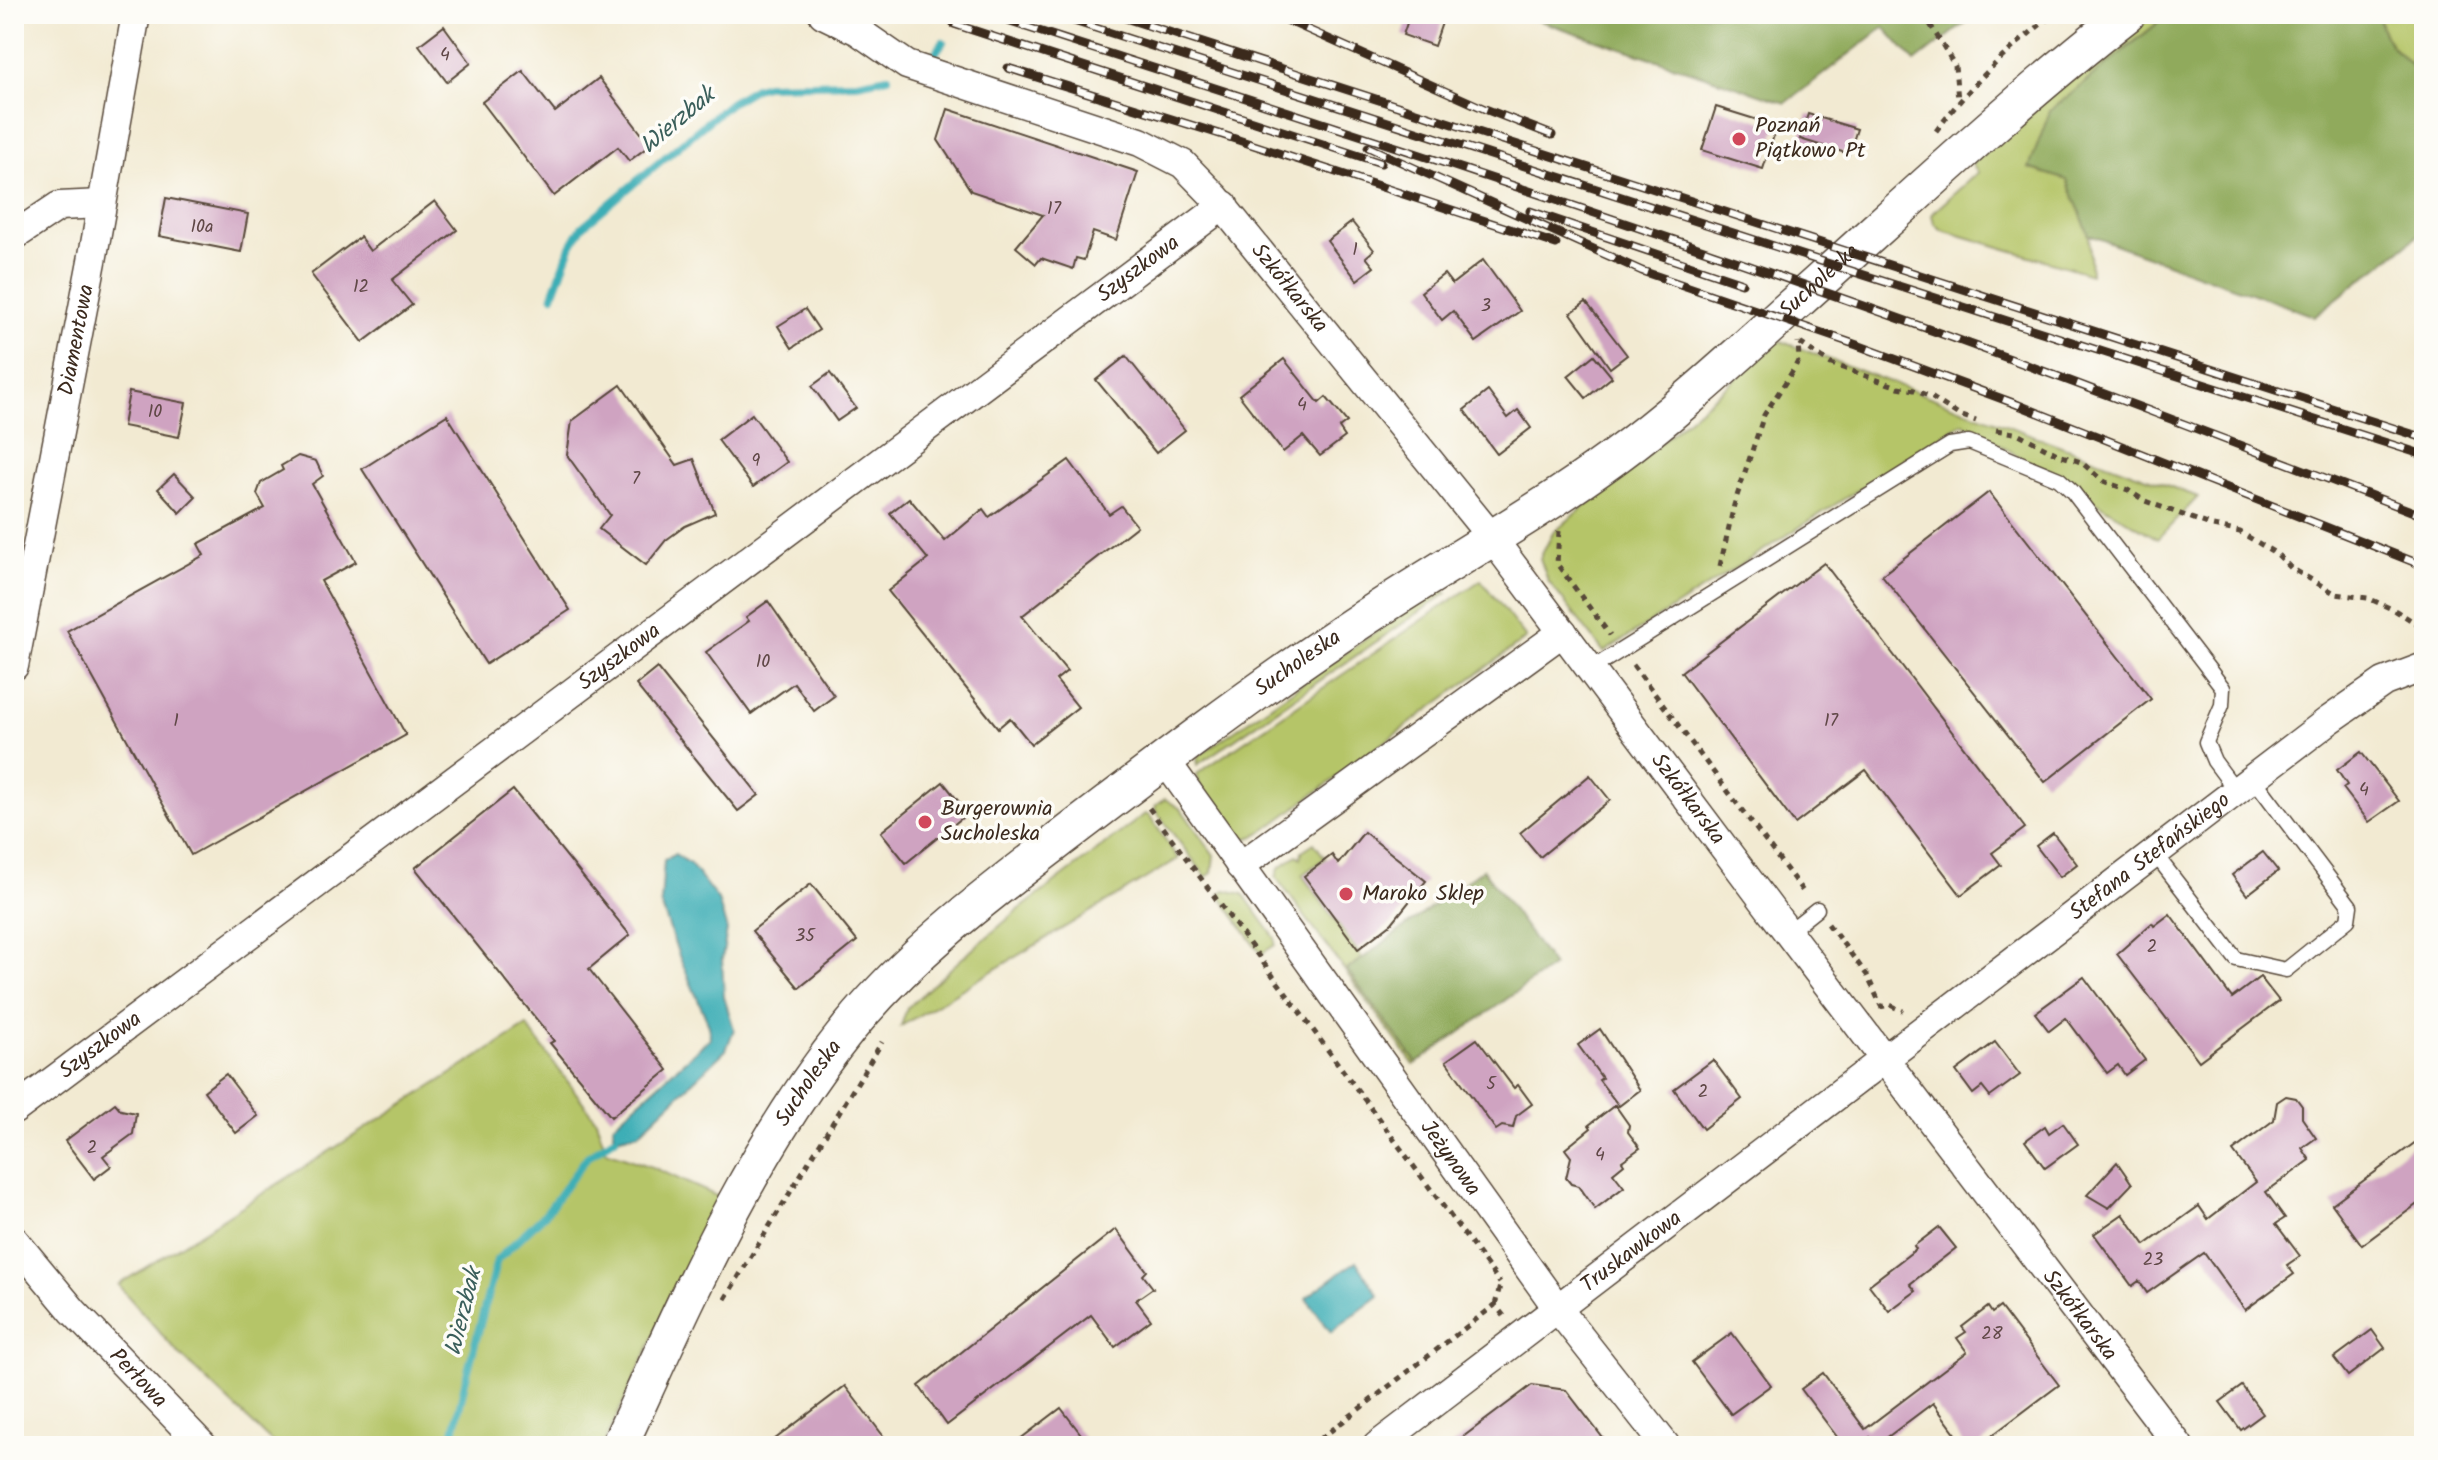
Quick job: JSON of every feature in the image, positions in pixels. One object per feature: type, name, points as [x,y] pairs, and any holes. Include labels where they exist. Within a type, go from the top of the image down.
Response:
[{"type":"street","name":"Diamentowa","points":[[14,666],[136,14]]},
{"type":"street","name":"Szkółkarska","points":[[823,14],[858,31],[907,65],[1140,142],[1183,164],[1224,205],[1492,538],[2179,1446]]},
{"type":"street","name":"Sucholeska","points":[[619,1446],[678,1318],[736,1204],[799,1096],[882,989],[924,947],[972,907],[1173,771],[1348,629],[1616,456],[1720,371],[2025,97],[2127,14]]},
{"type":"street","points":[[14,236],[59,206],[102,204]]},
{"type":"street","name":"Szyszkowa","points":[[14,1110],[1224,205]]},
{"type":"street","points":[[1240,866],[1563,632]]},
{"type":"street","name":"Stefana Stefańskiego","points":[[1886,1060],[2384,682],[2424,667]]},
{"type":"street","name":"Jeżynowa","points":[[1173,771],[1558,1309],[1666,1446]]},
{"type":"street","name":"Truskawkowa","points":[[1377,1446],[1886,1060]]},
{"type":"street","name":"Perłowa","points":[[14,1240],[73,1311],[203,1446]]},
{"type":"street","name":"Perłowa","points":[[14,1274],[73,1311]]},
{"type":"lane","points":[[1591,669],[1950,445],[1969,442],[2059,479],[2072,491],[2223,688],[2222,705],[2206,742],[2214,761],[2246,786],[2350,906],[2348,920],[2286,970],[2236,959],[2155,854]]},
{"type":"lane","points":[[1788,932],[1817,909]]},
{"type":"path","points":[[1924,14],[1955,66],[1958,102]]},
{"type":"path","points":[[1935,133],[1958,102],[2004,53],[2054,14]]},
{"type":"path","points":[[1768,328],[1800,343],[1831,364],[1923,393],[1946,408],[1983,424]]},
{"type":"path","points":[[1719,590],[1719,570],[1734,505],[1764,415],[1799,359],[1800,343]]},
{"type":"path","points":[[1991,428],[2019,434],[2059,455],[2081,462],[2103,481],[2128,490],[2145,501],[2256,540],[2291,568],[2336,594],[2368,598],[2424,628]]},
{"type":"path","points":[[1557,564],[1867,975],[1882,1006],[1909,1040]]},
{"type":"path","points":[[1136,817],[1148,807],[1173,771]]},
{"type":"path","points":[[1148,807],[1500,1283]]},
{"type":"path","points":[[720,1308],[884,1038]]},
{"type":"path","points":[[1311,1446],[1495,1305],[1521,1338]]},
{"type":"green space","points":[[1519,14],[1977,14],[1915,62],[1884,27],[1786,103]]},
{"type":"green space","points":[[2150,14],[2169,14],[2126,48],[2030,169],[2067,179],[2089,235],[2091,274],[1942,230],[1934,223],[1934,212],[1978,172],[1972,164],[2054,91]]},
{"type":"green space","points":[[2169,14],[2380,14],[2380,23],[2388,41],[2424,76],[2424,231],[2314,316],[2089,235],[2067,180],[2029,168],[2050,111]]},
{"type":"green space","points":[[2380,14],[2424,14],[2424,76],[2389,41]]},
{"type":"green space","points":[[1780,341],[2198,497],[2158,539],[1963,423],[1604,652],[1548,581],[1540,558],[1553,533]]},
{"type":"green space","points":[[1481,580],[1526,638],[1261,833],[1246,838],[1231,832],[1201,792],[1197,774]]},
{"type":"green space","points":[[1442,586],[1447,593],[1197,765],[1198,756]]},
{"type":"green space","points":[[1165,799],[1181,809],[1214,855],[1212,873],[1206,877],[1155,810],[1156,805]]},
{"type":"green space","points":[[1145,814],[1149,815],[1178,859],[901,1026],[907,1008],[959,961],[1016,912]]},
{"type":"green space","points":[[1314,843],[1325,858],[1302,875],[1363,959],[1348,969],[1417,1063],[1414,1065],[1276,877],[1279,868],[1297,855],[1301,858],[1302,851]]},
{"type":"green space","points":[[1483,869],[1553,966],[1417,1063],[1347,970]]},
{"type":"green space","points":[[1225,890],[1243,894],[1275,938],[1275,945],[1261,954],[1219,894]]},
{"type":"green space","points":[[527,1026],[596,1120],[606,1151],[652,1167],[719,1197],[603,1446],[276,1446],[178,1353],[118,1285]]},
{"type":"water","points":[[675,854],[690,864],[718,900],[727,930],[722,959],[724,997],[734,1029],[726,1050],[639,1133],[615,1138],[613,1125],[710,1038],[709,1025],[679,956],[661,904],[664,860]]},
{"type":"water","points":[[1356,1261],[1379,1296],[1331,1332],[1306,1298]]},
{"type":"building","points":[[1410,14],[1445,14],[1434,46],[1403,35]]},
{"type":"building","points":[[444,26],[471,63],[447,82],[419,45]]},
{"type":"building","points":[[523,71],[555,112],[599,78],[650,145],[629,161],[618,147],[554,196],[482,102]]},
{"type":"building","name":"Poznań Piątkowo Pt","points":[[1716,107],[1777,126],[1763,169],[1702,150]]},
{"type":"building","points":[[948,109],[1138,172],[1116,240],[1093,232],[1084,260],[1076,258],[1073,269],[1041,258],[1036,264],[1016,247],[1043,215],[971,191],[938,140]]},
{"type":"building","points":[[1808,114],[1857,129],[1849,154],[1800,139]]},
{"type":"building","points":[[166,198],[248,214],[241,252],[159,236]]},
{"type":"building","points":[[435,201],[457,230],[392,280],[412,305],[363,342],[311,274],[360,237],[370,251]]},
{"type":"building","points":[[1352,222],[1374,250],[1366,257],[1374,267],[1357,280],[1327,241]]},
{"type":"building","points":[[1483,260],[1520,311],[1476,342],[1453,311],[1442,320],[1421,292],[1444,274],[1452,284]]},
{"type":"building","points":[[1586,302],[1627,355],[1610,368],[1571,313]]},
{"type":"building","points":[[805,309],[819,330],[792,348],[778,326]]},
{"type":"building","points":[[1594,355],[1612,377],[1586,398],[1568,376]]},
{"type":"building","points":[[1126,356],[1185,430],[1156,453],[1096,380]]},
{"type":"building","points":[[1284,359],[1319,403],[1326,397],[1347,422],[1339,428],[1345,437],[1320,456],[1303,436],[1283,452],[1239,395]]},
{"type":"building","points":[[830,373],[856,408],[837,421],[812,386]]},
{"type":"building","points":[[621,385],[677,465],[694,459],[715,513],[685,526],[666,540],[646,565],[599,529],[610,515],[567,455],[572,421]]},
{"type":"building","points":[[1488,391],[1508,418],[1518,410],[1531,428],[1497,454],[1464,410]]},
{"type":"building","points":[[129,392],[186,403],[179,437],[123,426]]},
{"type":"building","points":[[752,414],[787,462],[753,487],[718,440]]},
{"type":"building","points":[[447,415],[570,610],[486,664],[362,469]]},
{"type":"building","points":[[298,456],[316,461],[323,476],[312,484],[356,562],[321,581],[406,735],[191,855],[67,631],[204,555],[198,544],[265,508],[257,494],[261,483],[283,470],[281,466]]},
{"type":"building","points":[[1069,460],[1109,514],[1121,506],[1137,526],[1022,616],[1067,671],[1056,680],[1078,707],[1031,744],[1010,718],[998,728],[888,591],[928,559],[890,513],[909,498],[945,541],[983,509],[989,517]]},
{"type":"building","points":[[174,474],[196,497],[180,513],[158,489]]},
{"type":"building","points":[[1989,492],[2151,699],[2045,782],[1882,575]]},
{"type":"building","points":[[1824,563],[2025,828],[1992,853],[2001,865],[1961,895],[1866,770],[1795,824],[1681,672]]},
{"type":"building","points":[[768,601],[834,696],[814,711],[794,683],[751,714],[706,652],[749,621],[746,617]]},
{"type":"building","points":[[657,668],[759,795],[738,811],[636,685]]},
{"type":"building","points":[[2361,752],[2399,801],[2369,822],[2343,788],[2347,785],[2337,770]]},
{"type":"building","points":[[1590,775],[1610,800],[1540,857],[1520,833]]},
{"type":"building","name":"Burgerownia Sucholeska","points":[[943,782],[968,813],[906,863],[881,832]]},
{"type":"building","points":[[513,790],[630,935],[589,969],[668,1070],[611,1117],[415,868]]},
{"type":"building","name":"Maroko Sklep","points":[[1364,832],[1426,881],[1392,923],[1358,949],[1304,876],[1332,855],[1338,864]]},
{"type":"building","points":[[2053,833],[2077,864],[2060,877],[2036,846]]},
{"type":"building","points":[[2263,852],[2278,871],[2247,895],[2232,875]]},
{"type":"building","points":[[811,884],[857,941],[799,988],[752,931]]},
{"type":"building","points":[[2170,914],[2232,998],[2260,977],[2279,1001],[2199,1061],[2117,954],[2152,923],[2154,926]]},
{"type":"building","points":[[2084,977],[2145,1060],[2125,1075],[2118,1065],[2107,1073],[2066,1018],[2049,1031],[2035,1013]]},
{"type":"building","points":[[1600,1029],[1640,1090],[1619,1106],[1578,1045]]},
{"type":"building","points":[[1477,1039],[1514,1088],[1518,1085],[1532,1104],[1516,1116],[1513,1128],[1502,1126],[1496,1130],[1446,1061]]},
{"type":"building","points":[[1995,1042],[2020,1075],[1990,1097],[1982,1087],[1973,1094],[1956,1071]]},
{"type":"building","points":[[1713,1060],[1742,1099],[1703,1129],[1674,1089]]},
{"type":"building","points":[[226,1074],[258,1116],[236,1133],[204,1091]]},
{"type":"building","points":[[2286,1096],[2296,1098],[2302,1106],[2302,1118],[2316,1138],[2302,1148],[2310,1160],[2266,1192],[2285,1218],[2276,1224],[2300,1256],[2287,1265],[2294,1274],[2245,1310],[2204,1253],[2147,1293],[2139,1281],[2132,1286],[2094,1234],[2123,1214],[2145,1245],[2199,1206],[2208,1219],[2256,1182],[2233,1151],[2274,1120],[2277,1102]]},
{"type":"building","points":[[115,1103],[121,1110],[136,1113],[133,1134],[103,1156],[111,1166],[94,1179],[65,1141]]},
{"type":"building","points":[[1615,1105],[1640,1148],[1622,1161],[1624,1164],[1613,1173],[1624,1187],[1595,1209],[1579,1186],[1571,1184],[1566,1178],[1571,1157],[1565,1149]]},
{"type":"building","points":[[2063,1123],[2078,1144],[2045,1168],[2025,1141],[2045,1126],[2049,1133]]},
{"type":"building","points":[[2424,1136],[2424,1199],[2362,1245],[2332,1204]]},
{"type":"building","points":[[2117,1162],[2132,1184],[2109,1208],[2087,1195]]},
{"type":"building","points":[[1939,1227],[1956,1248],[1910,1284],[1916,1291],[1889,1311],[1869,1285]]},
{"type":"building","points":[[1116,1229],[1147,1271],[1143,1275],[1153,1288],[1136,1300],[1151,1320],[1115,1347],[1091,1315],[947,1425],[919,1386]]},
{"type":"building","points":[[1988,1307],[1992,1313],[2000,1307],[2059,1385],[1978,1446],[1965,1446],[1933,1403],[1877,1445],[1870,1437],[1858,1446],[1844,1446],[1801,1389],[1823,1373],[1865,1429],[1967,1352],[1957,1338],[1966,1332],[1962,1327]]},
{"type":"building","points":[[2372,1330],[2385,1348],[2348,1376],[2334,1358]]},
{"type":"building","points":[[1732,1333],[1771,1385],[1731,1414],[1692,1362]]},
{"type":"building","points":[[1532,1385],[1566,1390],[1609,1446],[1451,1446]]},
{"type":"building","points":[[845,1386],[891,1446],[766,1446]]},
{"type":"building","points":[[2242,1386],[2263,1414],[2241,1430],[2220,1402]]},
{"type":"building","points":[[1061,1408],[1090,1446],[1011,1446]]},
{"type":"waterway","name":"Wierzbak","points":[[929,62],[943,42]]},
{"type":"waterway","name":"Wierzbak","points":[[553,295],[571,246],[582,227],[730,103],[766,85],[857,83],[888,77]]},
{"type":"waterway","name":"Wierzbak","points":[[451,1446],[497,1260],[546,1213],[587,1157],[615,1138]]},
{"type":"railway","points":[[986,14],[1705,250],[2039,370],[2424,516]]},
{"type":"railway","points":[[1052,14],[2424,455]]},
{"type":"railway","points":[[1113,14],[2424,438]]},
{"type":"railway","points":[[1273,14],[1485,109],[1552,135]]},
{"type":"railway","points":[[954,24],[1381,163]]},
{"type":"railway","points":[[1008,68],[1556,244]]},
{"type":"railway","points":[[1368,147],[1642,271],[2016,404],[2424,566]]},
{"type":"railway","points":[[1530,211],[1742,283]]},
{"type":"place","name":"Poznań Piątkowo Pt","points":[[1739,139]]},
{"type":"place","name":"Burgerownia Sucholeska","points":[[925,822]]},
{"type":"place","name":"Maroko Sklep","points":[[1346,894]]}]
